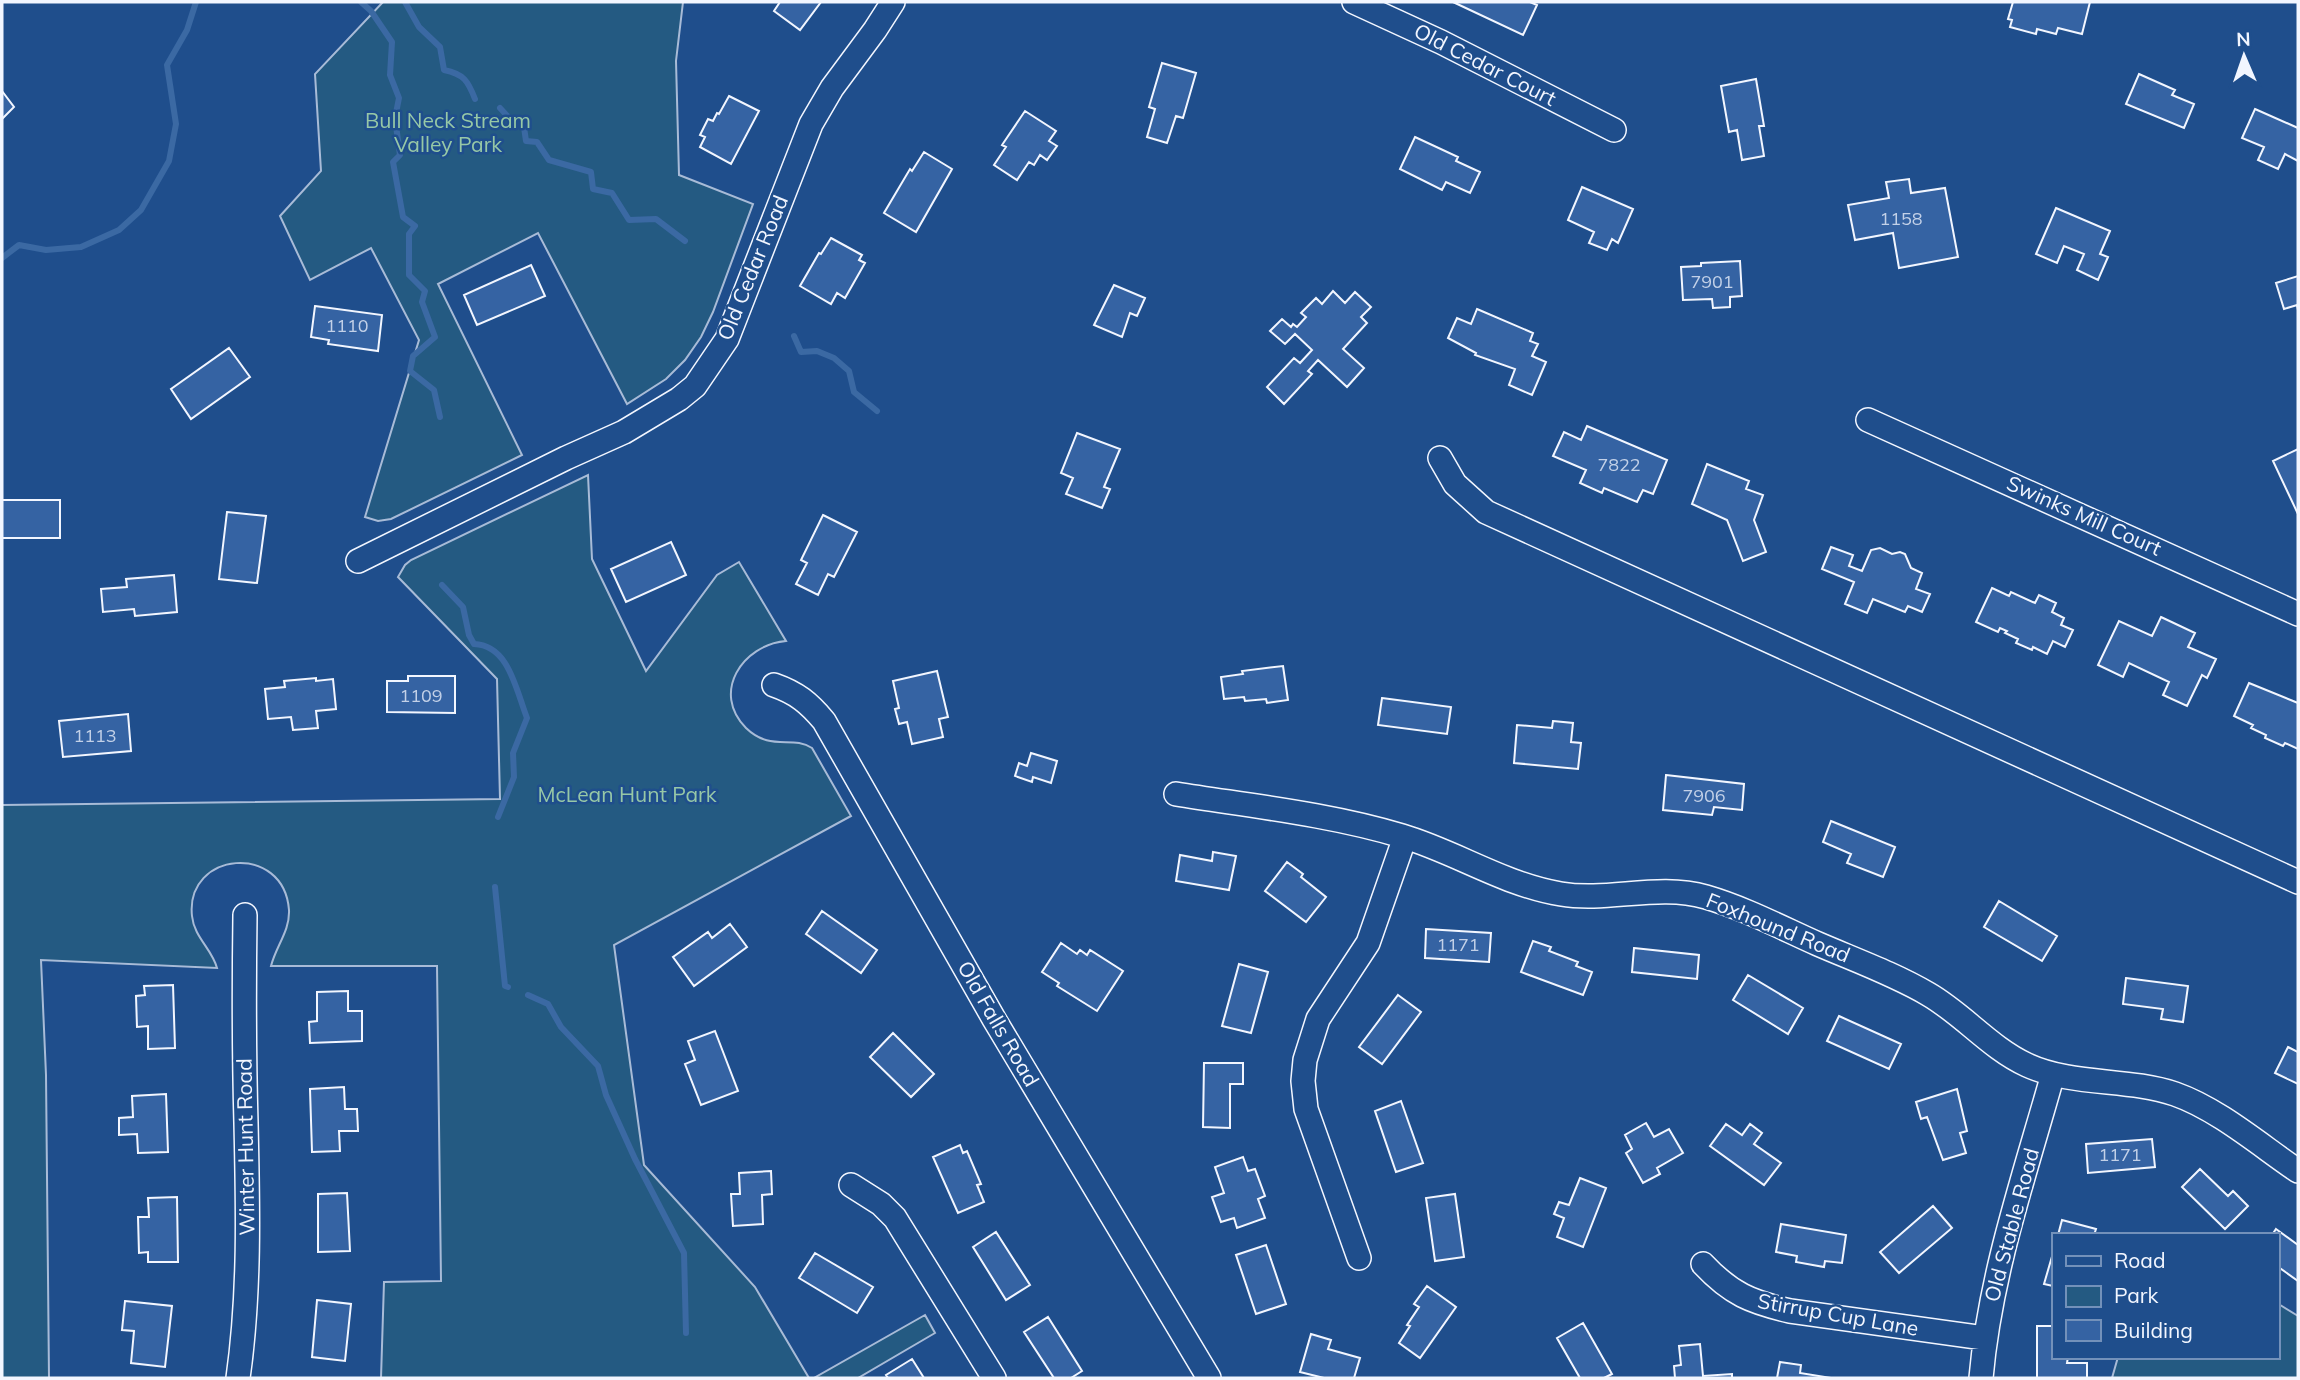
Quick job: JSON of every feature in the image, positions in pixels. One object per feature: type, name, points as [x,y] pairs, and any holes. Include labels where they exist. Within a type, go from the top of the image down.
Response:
[{"type":"street","name":"Old Cedar Road","points":[[358,561],[566,458],[631,429],[680,399],[695,386],[727,339],[811,124],[832,88],[893,2]]},
{"type":"street","name":"Old Cedar Court","points":[[1354,2],[1441,42],[1614,130]]},
{"type":"street","name":"Swinks Mill Court","points":[[1868,421],[2298,614]]},
{"type":"street","points":[[1440,458],[1455,484],[1486,512],[2298,882]]},
{"type":"street","name":"Old Falls Road","points":[[774,685],[794,692],[809,703],[824,721],[994,1019],[1209,1378]]},
{"type":"street","name":"Foxhound Road","points":[[1176,794],[1327,818],[1405,837],[1528,887],[1562,894],[1600,897],[1682,892],[1706,897],[1822,945],[1929,994],[2003,1051],[2027,1065],[2053,1074],[2175,1094],[2215,1115],[2298,1171]]},
{"type":"street","points":[[1359,1258],[1306,1109],[1303,1081],[1305,1060],[1318,1019],[1368,943],[1405,837]]},
{"type":"street","name":"Winter Hunt Road","points":[[238,1378],[244,1337],[248,1270],[245,915]]},
{"type":"street","name":"Old Stable Road","points":[[1981,1378],[1984,1338],[2012,1219],[2053,1074]]},
{"type":"street","points":[[851,1185],[881,1204],[895,1218],[995,1378]]},
{"type":"street","name":"Stirrup Cup Lane","points":[[1703,1264],[1719,1281],[1738,1295],[1759,1304],[1790,1311],[1984,1338]]},
{"type":"green space","name":"Bull Neck Stream Valley Park","points":[[383,2],[683,2],[676,61],[679,175],[753,204],[701,337],[685,360],[666,379],[627,404],[538,233],[438,284],[522,455],[391,519],[378,521],[365,517],[419,340],[371,248],[310,280],[280,216],[321,171],[315,74]]},
{"type":"green space","name":"McLean Hunt Park","points":[[588,475],[592,559],[646,671],[717,575],[739,562],[786,641],[770,644],[756,651],[736,673],[731,700],[736,714],[755,735],[773,741],[804,744],[812,748],[851,816],[614,945],[644,1165],[755,1287],[809,1378],[381,1378],[384,1282],[441,1281],[437,966],[271,966],[289,918],[283,888],[271,873],[254,865],[236,863],[218,868],[204,878],[194,894],[193,923],[217,968],[41,960],[46,1075],[49,1378],[2,1378],[2,805],[500,799],[497,679],[398,577],[411,560]]},
{"type":"green space","points":[[2279,1304],[2298,1316],[2298,1378],[2112,1378],[2117,1359],[2279,1359]]},
{"type":"green space","points":[[925,1315],[935,1333],[858,1378],[814,1378]]},
{"type":"building","points":[[780,2],[821,2],[800,30],[774,11]]},
{"type":"building","points":[[1453,2],[1530,2],[1537,5],[1523,35]]},
{"type":"building","points":[[2013,2],[2090,2],[2082,34],[2058,28],[2056,34],[2037,29],[2036,34],[2010,27],[2012,20],[2008,19]]},
{"type":"building","points":[[1162,63],[1196,73],[1183,118],[1176,116],[1167,143],[1147,137],[1155,109],[1149,107]]},
{"type":"building","points":[[2139,74],[2175,90],[2172,95],[2194,104],[2184,128],[2126,104]]},
{"type":"building","points":[[1756,79],[1764,126],[1759,126],[1764,156],[1742,160],[1737,130],[1729,132],[1721,86]]},
{"type":"building","points":[[2,91],[14,107],[2,119]]},
{"type":"building","points":[[729,96],[759,111],[731,164],[700,147],[705,137],[700,135],[708,119],[713,121]]},
{"type":"building","points":[[2255,109],[2298,128],[2298,161],[2285,154],[2278,169],[2258,160],[2264,147],[2242,138]]},
{"type":"building","points":[[1025,111],[1056,131],[1049,141],[1057,146],[1047,160],[1040,155],[1034,165],[1029,162],[1017,180],[994,165],[1006,147],[1002,145]]},
{"type":"building","points":[[1415,137],[1458,157],[1456,161],[1480,172],[1470,193],[1446,182],[1442,190],[1400,169]]},
{"type":"building","points":[[924,152],[952,169],[916,232],[884,213],[910,169],[912,171]]},
{"type":"building","points":[[1909,179],[1911,193],[1945,188],[1958,257],[1899,268],[1893,233],[1855,240],[1848,205],[1889,198],[1886,182]]},
{"type":"building","points":[[1582,187],[1633,209],[1618,243],[1612,239],[1607,250],[1589,243],[1594,232],[1568,220]]},
{"type":"building","points":[[2056,208],[2110,231],[2100,254],[2108,257],[2098,280],[2077,270],[2084,254],[2064,246],[2057,263],[2036,254]]},
{"type":"building","points":[[831,238],[862,255],[859,260],[865,263],[845,298],[837,293],[831,304],[800,286]]},
{"type":"building","points":[[1740,261],[1742,296],[1730,297],[1730,307],[1713,308],[1712,299],[1683,300],[1681,267]]},
{"type":"building","points":[[531,265],[545,296],[477,325],[464,295]]},
{"type":"building","points":[[2298,276],[2298,310],[2297,305],[2284,309],[2276,283]]},
{"type":"building","points":[[1114,285],[1145,298],[1137,316],[1130,313],[1122,337],[1094,325]]},
{"type":"building","points":[[1333,291],[1345,303],[1355,292],[1371,307],[1361,317],[1367,323],[1343,349],[1364,368],[1347,387],[1318,360],[1308,371],[1312,374],[1284,404],[1267,387],[1294,358],[1300,363],[1312,350],[1295,334],[1285,344],[1270,331],[1282,319],[1291,327],[1293,324],[1297,327],[1306,317],[1301,313],[1316,298],[1322,304]]},
{"type":"building","points":[[315,306],[382,315],[378,351],[328,344],[329,340],[311,337]]},
{"type":"building","points":[[1477,309],[1533,333],[1530,341],[1538,344],[1532,356],[1546,362],[1532,395],[1509,385],[1515,369],[1475,355],[1476,353],[1448,338],[1457,318],[1471,324]]},
{"type":"building","points":[[229,348],[250,377],[191,419],[171,389]]},
{"type":"building","points":[[1587,426],[1667,460],[1653,494],[1643,490],[1637,502],[1604,488],[1602,493],[1580,483],[1586,470],[1553,456],[1564,432],[1581,440]]},
{"type":"building","points":[[1077,433],[1120,449],[1104,487],[1110,489],[1102,508],[1066,494],[1073,478],[1061,473]]},
{"type":"building","points":[[2298,449],[2298,514],[2273,461]]},
{"type":"building","points":[[1707,464],[1749,481],[1746,489],[1763,495],[1754,520],[1766,552],[1743,561],[1727,520],[1692,504]]},
{"type":"building","points":[[2,500],[60,500],[60,538],[2,538]]},
{"type":"building","points":[[227,512],[266,516],[257,583],[219,579]]},
{"type":"building","points":[[823,515],[857,532],[834,577],[828,574],[818,595],[796,584],[807,563],[801,560]]},
{"type":"building","points":[[671,542],[686,575],[626,602],[611,569]]},
{"type":"building","points":[[1831,547],[1853,555],[1849,566],[1862,571],[1871,550],[1880,548],[1892,554],[1905,554],[1911,568],[1922,573],[1916,589],[1930,594],[1922,612],[1908,606],[1905,612],[1873,599],[1867,613],[1845,604],[1854,582],[1822,569]]},
{"type":"building","points":[[174,575],[177,612],[135,616],[134,609],[103,612],[101,589],[127,587],[126,579]]},
{"type":"building","points":[[1992,588],[2009,596],[2011,592],[2035,603],[2039,595],[2056,603],[2052,612],[2064,618],[2061,625],[2073,630],[2065,647],[2053,641],[2047,654],[2033,647],[2032,650],[2016,643],[2018,639],[2005,633],[2007,631],[2000,628],[1998,632],[1976,622]]},
{"type":"building","points":[[2161,617],[2195,633],[2188,647],[2216,659],[2207,678],[2202,675],[2187,706],[2163,695],[2169,682],[2129,663],[2123,677],[2098,665],[2119,621],[2152,636]]},
{"type":"building","points":[[1283,666],[1288,700],[1267,703],[1266,699],[1224,699],[1221,677],[1243,674],[1242,671]]},
{"type":"building","points":[[937,671],[948,717],[939,719],[943,737],[912,744],[907,722],[899,724],[895,709],[899,708],[893,681]]},
{"type":"building","points":[[408,676],[455,676],[455,713],[387,712],[387,681],[408,681]]},
{"type":"building","points":[[316,678],[316,681],[333,679],[336,709],[316,711],[318,728],[293,730],[291,717],[268,719],[265,689],[285,687],[284,681]]},
{"type":"building","points":[[2249,683],[2298,703],[2298,749],[2265,738],[2266,735],[2251,728],[2253,725],[2234,716]]},
{"type":"building","points":[[1382,698],[1451,707],[1447,734],[1378,725]]},
{"type":"building","points":[[128,714],[131,751],[63,757],[59,721]]},
{"type":"building","points":[[1553,721],[1573,723],[1571,742],[1581,743],[1578,769],[1514,763],[1517,725],[1552,728]]},
{"type":"building","points":[[1031,753],[1057,761],[1051,783],[1033,777],[1032,782],[1015,776],[1019,763],[1027,766]]},
{"type":"building","points":[[1666,775],[1744,784],[1742,810],[1714,807],[1712,815],[1663,810]]},
{"type":"building","points":[[1831,821],[1895,847],[1883,877],[1847,863],[1851,854],[1823,842]]},
{"type":"building","points":[[1213,852],[1236,856],[1229,890],[1176,881],[1180,855],[1212,861]]},
{"type":"building","points":[[1287,862],[1326,897],[1306,922],[1265,891]]},
{"type":"building","points":[[1999,901],[2057,936],[2042,961],[1984,927]]},
{"type":"building","points":[[822,911],[877,950],[861,973],[806,934]]},
{"type":"building","points":[[730,924],[747,947],[694,986],[673,957],[708,932],[712,938]]},
{"type":"building","points":[[1426,929],[1491,933],[1489,962],[1425,958]]},
{"type":"building","points":[[1533,941],[1551,947],[1549,951],[1578,962],[1576,966],[1592,972],[1583,995],[1521,972]]},
{"type":"building","points":[[1061,943],[1077,954],[1080,950],[1087,955],[1090,950],[1123,971],[1097,1011],[1057,986],[1059,983],[1042,972]]},
{"type":"building","points":[[1634,948],[1699,955],[1697,979],[1632,972]]},
{"type":"building","points":[[1239,964],[1268,972],[1251,1033],[1222,1026]]},
{"type":"building","points":[[1748,975],[1803,1008],[1788,1034],[1733,1000]]},
{"type":"building","points":[[2126,978],[2188,986],[2183,1022],[2161,1019],[2163,1009],[2123,1004]]},
{"type":"building","points":[[173,985],[175,1048],[148,1049],[148,1026],[137,1027],[136,996],[145,995],[144,986]]},
{"type":"building","points":[[348,991],[348,1011],[362,1011],[362,1041],[310,1043],[309,1022],[317,1021],[317,992]]},
{"type":"building","points":[[1398,995],[1421,1012],[1382,1064],[1359,1047]]},
{"type":"building","points":[[1839,1016],[1901,1044],[1889,1069],[1827,1041]]},
{"type":"building","points":[[715,1031],[738,1091],[701,1105],[685,1064],[695,1060],[688,1041]]},
{"type":"building","points":[[893,1033],[934,1074],[911,1097],[870,1057]]},
{"type":"building","points":[[2288,1047],[2298,1052],[2298,1084],[2275,1073]]},
{"type":"building","points":[[1204,1063],[1243,1063],[1243,1084],[1230,1084],[1230,1128],[1203,1127]]},
{"type":"building","points":[[344,1087],[345,1109],[357,1109],[358,1131],[339,1131],[340,1151],[312,1152],[310,1089]]},
{"type":"building","points":[[1957,1089],[1967,1131],[1960,1133],[1966,1153],[1943,1160],[1927,1117],[1921,1119],[1916,1102]]},
{"type":"building","points":[[166,1094],[168,1152],[138,1153],[137,1134],[119,1135],[119,1118],[133,1117],[132,1096]]},
{"type":"building","points":[[1401,1101],[1423,1163],[1396,1172],[1375,1111]]},
{"type":"building","points":[[1646,1123],[1654,1137],[1669,1129],[1683,1153],[1657,1168],[1660,1174],[1643,1183],[1626,1153],[1632,1149],[1625,1135]]},
{"type":"building","points":[[1726,1124],[1742,1135],[1750,1124],[1762,1133],[1754,1144],[1781,1163],[1764,1185],[1710,1146]]},
{"type":"building","points":[[2152,1139],[2155,1167],[2088,1173],[2086,1144]]},
{"type":"building","points":[[960,1145],[963,1153],[967,1151],[981,1184],[977,1185],[984,1202],[958,1213],[933,1157]]},
{"type":"building","points":[[1243,1157],[1248,1171],[1255,1169],[1265,1196],[1258,1199],[1265,1218],[1237,1228],[1234,1218],[1221,1222],[1212,1197],[1224,1193],[1215,1167]]},
{"type":"building","points":[[2200,1169],[2228,1196],[2233,1191],[2248,1206],[2225,1229],[2182,1187]]},
{"type":"building","points":[[771,1171],[772,1194],[762,1195],[763,1224],[733,1226],[731,1194],[740,1194],[739,1173]]},
{"type":"building","points":[[1580,1178],[1606,1188],[1583,1247],[1557,1237],[1564,1218],[1554,1214],[1559,1202],[1569,1205]]},
{"type":"building","points":[[347,1193],[350,1251],[318,1252],[318,1194]]},
{"type":"building","points":[[1455,1194],[1464,1257],[1435,1261],[1426,1198]]},
{"type":"building","points":[[177,1197],[178,1262],[148,1262],[148,1252],[139,1253],[138,1217],[149,1217],[148,1198]]},
{"type":"building","points":[[1933,1206],[1952,1228],[1899,1273],[1880,1252]]},
{"type":"building","points":[[2062,1220],[2096,1229],[2095,1233],[2059,1233]]},
{"type":"building","points":[[1781,1224],[1846,1235],[1842,1263],[1825,1261],[1824,1267],[1796,1262],[1797,1256],[1776,1252]]},
{"type":"building","points":[[2276,1229],[2298,1245],[2298,1281],[2279,1267],[2279,1233],[2273,1233]]},
{"type":"building","points":[[996,1232],[1030,1285],[1006,1300],[973,1247]]},
{"type":"building","points":[[1266,1245],[1286,1304],[1256,1314],[1236,1255]]},
{"type":"building","points":[[815,1253],[873,1287],[857,1313],[799,1278]]},
{"type":"building","points":[[2052,1256],[2052,1286],[2044,1284]]},
{"type":"building","points":[[1427,1286],[1456,1307],[1420,1358],[1399,1343],[1419,1307],[1414,1304]]},
{"type":"building","points":[[317,1300],[351,1304],[345,1361],[312,1357]]},
{"type":"building","points":[[125,1301],[172,1306],[165,1367],[131,1363],[134,1331],[122,1330]]},
{"type":"building","points":[[1048,1317],[1082,1371],[1071,1378],[1054,1378],[1024,1332]]},
{"type":"building","points":[[1583,1323],[1612,1374],[1604,1378],[1580,1378],[1557,1338]]},
{"type":"building","points":[[2037,1326],[2052,1326],[2052,1359],[2068,1359],[2067,1363],[2087,1363],[2087,1378],[2037,1378]]},
{"type":"building","points":[[1311,1334],[1331,1340],[1328,1349],[1360,1358],[1354,1378],[1324,1378],[1300,1372]]},
{"type":"building","points":[[1700,1344],[1703,1376],[1732,1374],[1732,1378],[1675,1378],[1674,1366],[1681,1365],[1679,1346]]},
{"type":"building","points":[[912,1359],[924,1378],[888,1378],[886,1375]]},
{"type":"building","points":[[1780,1362],[1801,1365],[1800,1373],[1831,1378],[1777,1378]]},
{"type":"waterway","points":[[2,258],[19,245],[46,250],[81,247],[119,230],[141,210],[169,161],[176,124],[167,65],[187,30],[196,2]]},
{"type":"waterway","points":[[361,2],[371,11],[392,42],[390,75],[399,98],[395,118],[400,155],[393,162],[403,217],[415,226],[409,234],[409,275],[425,291],[422,302],[435,337],[413,356],[410,371],[434,390],[440,417]]},
{"type":"waterway","points":[[405,2],[419,27],[440,47],[444,70],[464,79],[475,99]]},
{"type":"waterway","points":[[500,108],[512,121],[524,127],[526,141],[537,142],[549,160],[591,172],[593,189],[612,193],[629,220],[656,219],[685,241]]},
{"type":"waterway","points":[[794,336],[801,352],[817,351],[834,358],[849,371],[854,392],[877,411]]},
{"type":"waterway","points":[[442,585],[463,607],[469,635],[474,644],[486,646],[503,660],[515,683],[527,718],[513,753],[514,777],[498,817]]},
{"type":"waterway","points":[[495,887],[505,986],[508,987]]},
{"type":"waterway","points":[[528,995],[548,1004],[561,1027],[598,1066],[606,1095],[635,1159],[684,1253],[686,1333]]}]
